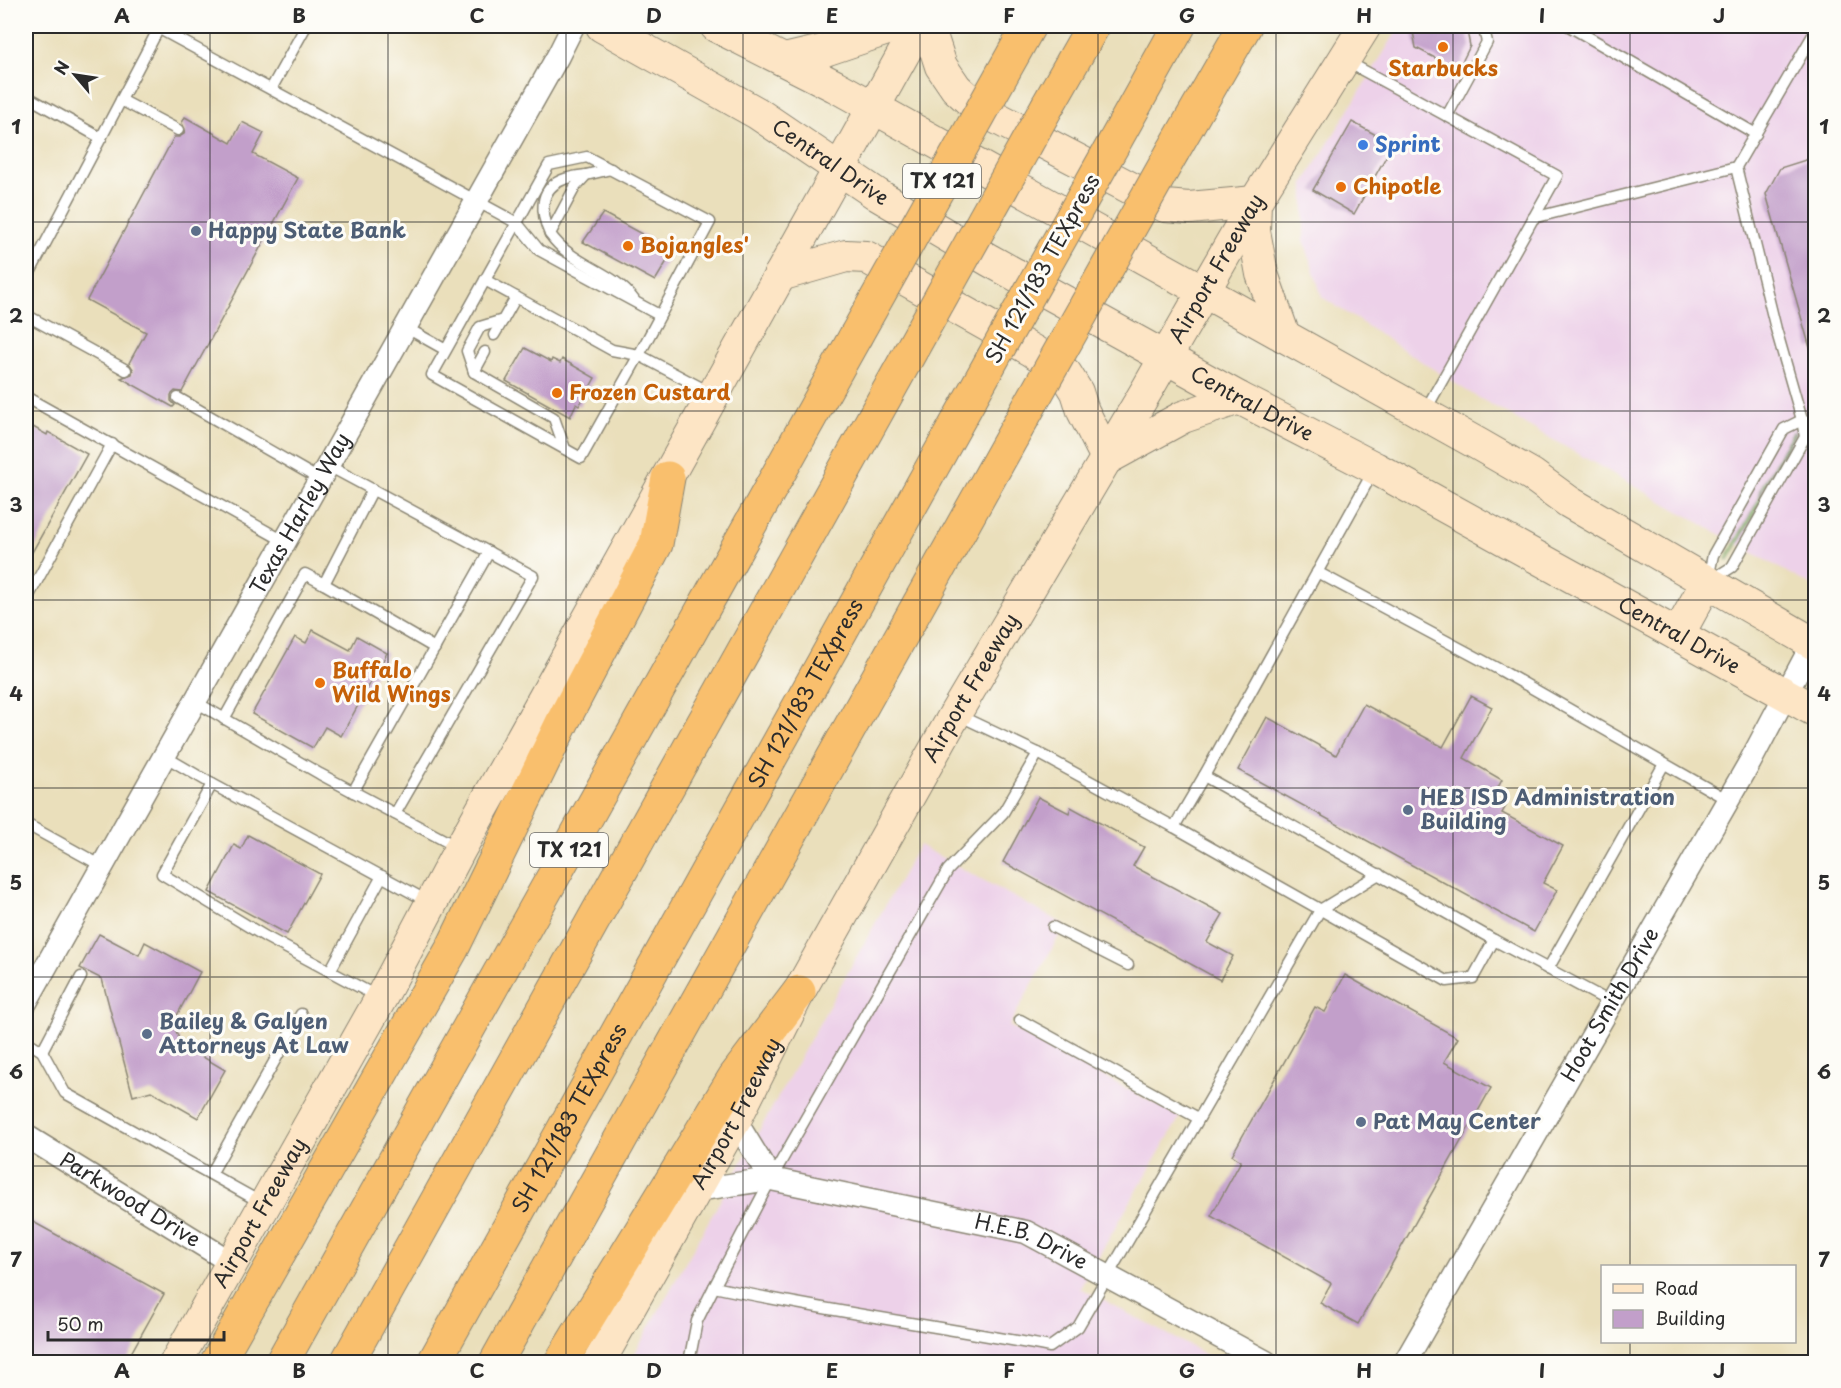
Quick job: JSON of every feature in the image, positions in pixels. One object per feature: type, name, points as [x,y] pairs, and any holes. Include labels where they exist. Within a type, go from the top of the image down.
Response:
[{"type":"highway","name":"TX 121","points":[[282,1362],[1029,26]]},
{"type":"highway","points":[[347,1362],[1093,26]]},
{"type":"highway","name":"SH 121/183 TEXpress","points":[[434,1362],[1179,26]]},
{"type":"highway","points":[[496,1362],[1016,430],[1245,26]]},
{"type":"highway","points":[[217,1362],[452,949],[563,721],[656,544],[668,478]]},
{"type":"highway","points":[[561,1362],[734,1078],[799,992]]},
{"type":"main road","name":"Central Drive","points":[[602,26],[756,113],[878,195],[989,260],[1239,398],[1375,468],[1815,711]]},
{"type":"main road","points":[[716,26],[873,108],[1423,413],[1532,475],[1569,502],[1814,644]]},
{"type":"main road","points":[[784,60],[822,51],[896,26]]},
{"type":"main road","name":"Airport Freeway","points":[[176,1362],[381,998],[460,849],[920,26]]},
{"type":"main road","points":[[928,26],[940,66],[956,88],[978,108],[1165,206],[1189,208],[1256,202],[1254,231],[1262,274],[1284,336]]},
{"type":"main road","name":"Airport Freeway","points":[[599,1362],[735,1120],[799,992],[955,714],[1256,202],[1365,26]]},
{"type":"main road","points":[[780,275],[846,256],[866,257],[1033,351],[1066,375],[1077,392],[1083,411],[1107,458],[1183,417],[1239,398]]},
{"type":"main road","points":[[1678,636],[1707,582]]},
{"type":"street","name":"Texas Harley Way","points":[[26,1002],[477,201],[573,26]]},
{"type":"street","name":"Hoot Smith Drive","points":[[1405,1362],[1728,800],[1814,644]]},
{"type":"street","points":[[735,1120],[771,1179]]},
{"type":"street","name":"Parkwood Drive","points":[[26,1137],[232,1263]]},
{"type":"street","name":"H.E.B. Drive","points":[[696,1190],[771,1179],[1026,1232],[1266,1362]]},
{"type":"lane","points":[[271,89],[306,26]]},
{"type":"lane","points":[[1447,116],[1487,42],[1483,26]]},
{"type":"lane","points":[[1569,26],[1756,134]]},
{"type":"lane","points":[[26,280],[159,27],[517,223],[539,250],[659,315]]},
{"type":"lane","points":[[1533,218],[1736,167],[1815,30]]},
{"type":"lane","points":[[1344,60],[1557,176],[1423,413]]},
{"type":"lane","points":[[26,96],[101,138]]},
{"type":"lane","points":[[121,100],[178,130]]},
{"type":"lane","points":[[587,157],[611,169],[710,222],[639,356],[581,458],[432,375],[549,165],[587,157]]},
{"type":"lane","points":[[1707,582],[1732,567],[1805,437],[1736,167]]},
{"type":"lane","points":[[611,169],[564,178],[552,185],[542,205],[543,220],[550,234],[568,255],[624,287],[636,303]]},
{"type":"lane","points":[[550,234],[575,187],[586,175]]},
{"type":"lane","points":[[485,280],[612,350],[639,356],[714,394]]},
{"type":"lane","points":[[494,335],[516,297]]},
{"type":"lane","points":[[26,315],[126,370]]},
{"type":"lane","points":[[503,320],[480,327],[467,351],[474,372],[554,418],[565,449]]},
{"type":"lane","points":[[405,327],[446,350]]},
{"type":"lane","points":[[474,372],[485,352]]},
{"type":"lane","points":[[26,396],[284,541]]},
{"type":"lane","points":[[178,399],[323,472],[373,489],[533,576],[395,814]]},
{"type":"lane","points":[[1802,420],[1815,427]]},
{"type":"lane","points":[[1707,582],[1713,555],[1784,429],[1802,420]]},
{"type":"lane","points":[[26,601],[112,444]]},
{"type":"lane","points":[[1174,827],[1375,468]]},
{"type":"lane","points":[[324,584],[373,489]]},
{"type":"lane","points":[[353,792],[489,552]]},
{"type":"lane","points":[[1317,572],[1502,671],[1728,800]]},
{"type":"lane","points":[[224,719],[305,574],[435,648]]},
{"type":"lane","points":[[194,702],[353,792],[460,849]]},
{"type":"lane","points":[[955,714],[1038,753],[1447,981],[1473,978],[1494,940]]},
{"type":"lane","points":[[689,1362],[697,1321],[714,1287],[771,1179],[948,870],[1003,813],[1038,753]]},
{"type":"lane","points":[[164,756],[432,903]]},
{"type":"lane","points":[[1548,969],[1664,764]]},
{"type":"lane","points":[[1204,776],[1494,940],[1612,1003]]},
{"type":"lane","points":[[212,784],[162,874],[266,937],[381,998]]},
{"type":"lane","points":[[26,824],[102,866]]},
{"type":"lane","points":[[714,1287],[850,1314],[934,1326],[1050,1347],[1078,1327],[1320,910],[1379,874]]},
{"type":"lane","points":[[330,971],[382,876]]},
{"type":"lane","points":[[1053,927],[1128,964]]},
{"type":"lane","points":[[42,1051],[81,977]]},
{"type":"lane","points":[[211,1174],[301,1014]]},
{"type":"lane","points":[[1020,1020],[1198,1118]]},
{"type":"lane","points":[[26,1041],[42,1051],[65,1093],[265,1204]]},
{"type":"shaded area","points":[[1400,26],[1815,26],[1815,588],[1467,391],[1322,297],[1304,240],[1304,183]]},
{"type":"shaded area","points":[[919,845],[1065,925],[1009,1026],[1180,1117],[1080,1288],[1220,1362],[630,1362]]},
{"type":"green space","points":[[1793,432],[1795,433],[1762,491],[1762,501],[1728,561],[1726,559],[1758,501],[1760,490]]},
{"type":"building","name":"Starbucks","points":[[1412,26],[1466,26],[1470,46],[1458,70],[1416,48]]},
{"type":"building","name":"Happy State Bank","points":[[185,117],[231,143],[242,122],[264,133],[253,154],[298,178],[182,392],[175,391],[171,395],[171,401],[175,405],[173,407],[121,378],[132,374],[133,369],[129,363],[146,332],[87,300],[174,137],[184,134],[185,129],[182,123]]},
{"type":"building","points":[[1352,122],[1393,144],[1354,214],[1313,190]]},
{"type":"building","points":[[1815,157],[1815,347],[1810,348],[1766,194],[1780,168]]},
{"type":"building","name":"Bojangles'","points":[[603,213],[673,251],[655,281],[583,242]]},
{"type":"building","name":"Frozen Custard","points":[[525,348],[551,362],[552,359],[560,363],[562,359],[595,378],[579,406],[576,404],[570,417],[506,381]]},
{"type":"building","points":[[26,423],[47,435],[48,432],[87,454],[26,563]]},
{"type":"building","name":"Buffalo Wild Wings","points":[[313,630],[350,650],[357,636],[387,653],[341,736],[325,727],[313,748],[252,714],[295,637],[306,643]]},
{"type":"building","name":"HEB ISD Administration Building","points":[[1471,696],[1492,707],[1464,758],[1502,780],[1492,798],[1506,806],[1502,813],[1563,846],[1543,883],[1557,890],[1534,932],[1238,770],[1267,717],[1336,755],[1364,704],[1443,747]]},
{"type":"building","points":[[1038,797],[1069,813],[1071,807],[1144,847],[1133,866],[1223,914],[1207,942],[1233,956],[1220,980],[1003,862]]},
{"type":"building","points":[[248,835],[320,874],[287,934],[209,892],[234,845],[241,849]]},
{"type":"building","name":"Bailey & Galyen Attorneys At Law","points":[[99,934],[139,955],[145,942],[200,972],[173,1023],[181,1044],[225,1070],[198,1118],[151,1091],[133,1096],[102,979],[80,968]]},
{"type":"building","name":"Pat May Center","points":[[1345,975],[1458,1038],[1444,1062],[1491,1088],[1358,1324],[1320,1303],[1331,1283],[1211,1216],[1241,1161],[1232,1155],[1315,1007],[1325,1012]]},
{"type":"building","points":[[26,1218],[164,1294],[126,1362],[26,1362]]},
{"type":"place","name":"Starbucks","points":[[1443,47]]},
{"type":"place","name":"Sprint","points":[[1363,145]]},
{"type":"place","name":"Chipotle","points":[[1341,187]]},
{"type":"place","name":"Happy State Bank","points":[[196,231]]},
{"type":"place","name":"Bojangles'","points":[[628,246]]},
{"type":"place","name":"Frozen Custard","points":[[557,393]]},
{"type":"place","name":"Buffalo Wild Wings","points":[[320,683]]},
{"type":"place","name":"HEB ISD Administration Building","points":[[1408,810]]},
{"type":"place","name":"Bailey & Galyen Attorneys At Law","points":[[147,1034]]},
{"type":"place","name":"Pat May Center","points":[[1361,1122]]}]
